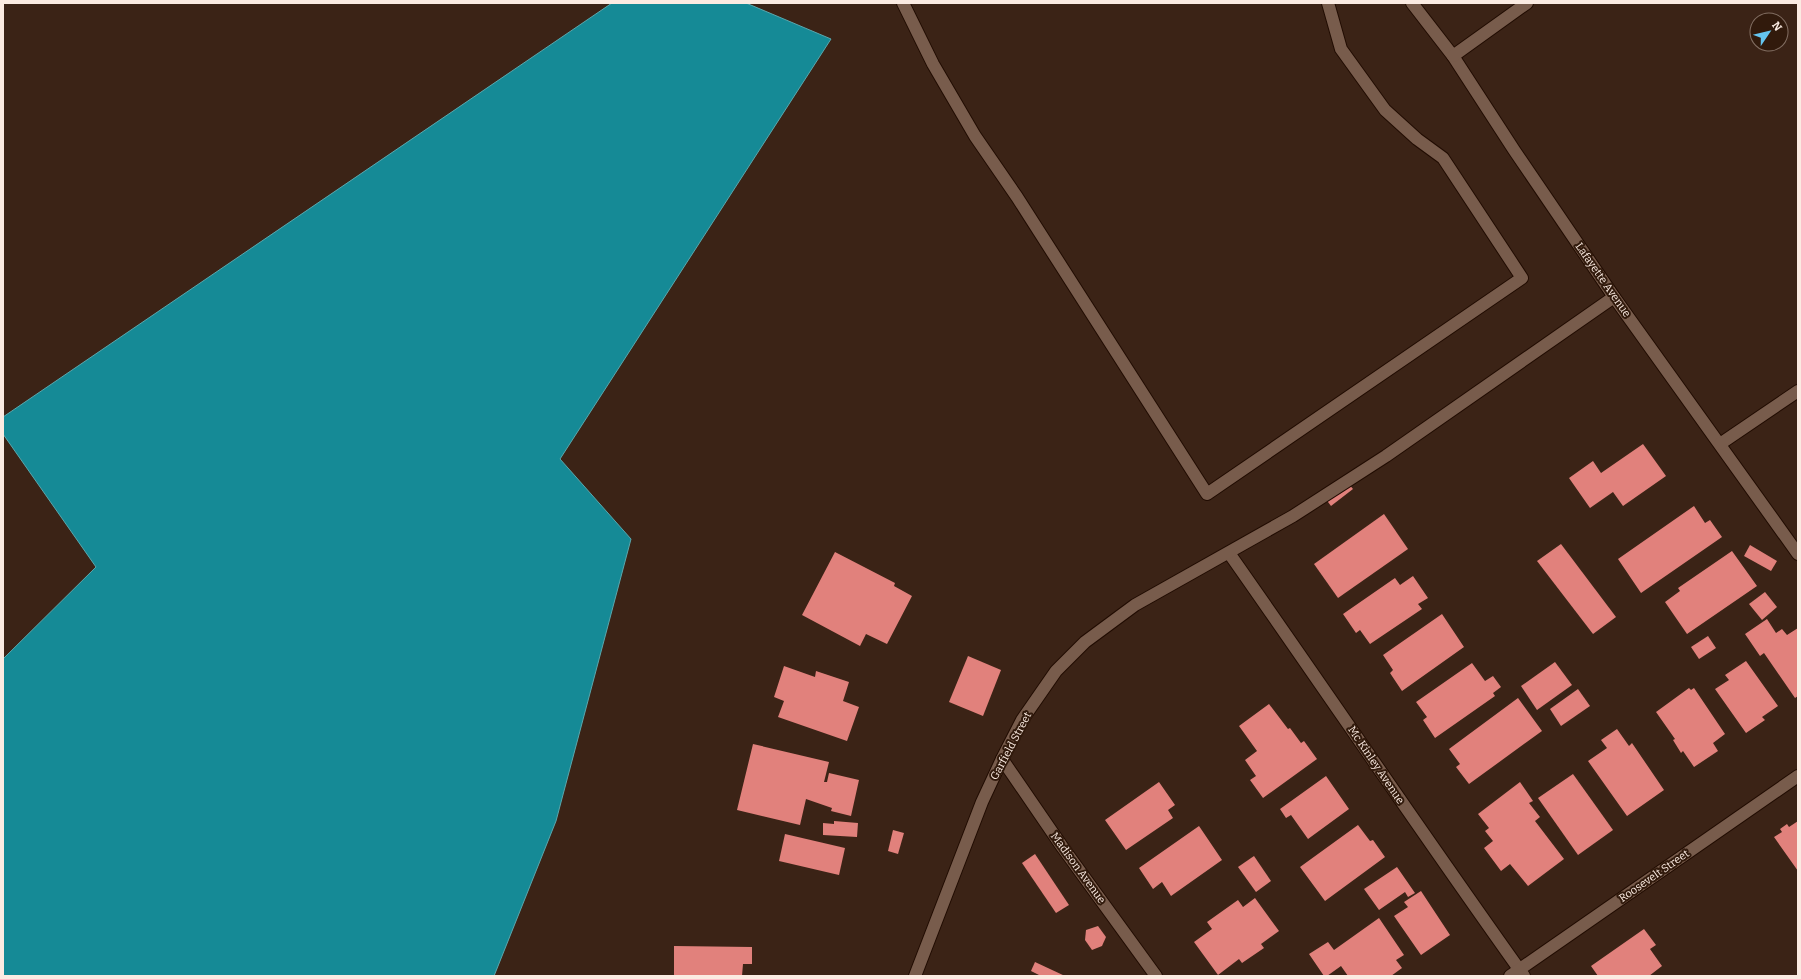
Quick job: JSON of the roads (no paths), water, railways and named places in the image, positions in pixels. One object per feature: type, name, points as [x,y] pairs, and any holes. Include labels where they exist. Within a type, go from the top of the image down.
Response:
[{"type":"street","points":[[902,3],[933,64],[975,136],[1017,197],[1207,494],[1522,278],[1443,158],[1417,139],[1385,110],[1341,49],[1328,3]]},
{"type":"street","name":"Lafayette Avenue","points":[[1412,3],[1453,56],[1514,150],[1614,296],[1798,554]]},
{"type":"street","points":[[1453,56],[1527,3]]},
{"type":"street","name":"Garfield Street","points":[[915,976],[982,802],[1002,759],[1022,720],[1056,672],[1085,642],[1135,605],[1293,516],[1386,456],[1614,296]]},
{"type":"street","points":[[1720,444],[1798,391]]},
{"type":"street","name":"Mc Kinley Avenue","points":[[1229,553],[1518,974]]},
{"type":"street","name":"Madison Avenue","points":[[1002,759],[1063,848],[1156,976]]},
{"type":"street","name":"Roosevelt Street","points":[[1518,974],[1798,776]]},
{"type":"water","points":[[612,3],[746,3],[831,39],[560,459],[631,539],[556,821],[494,976],[3,976],[3,659],[96,567],[3,434],[3,417]]}]
